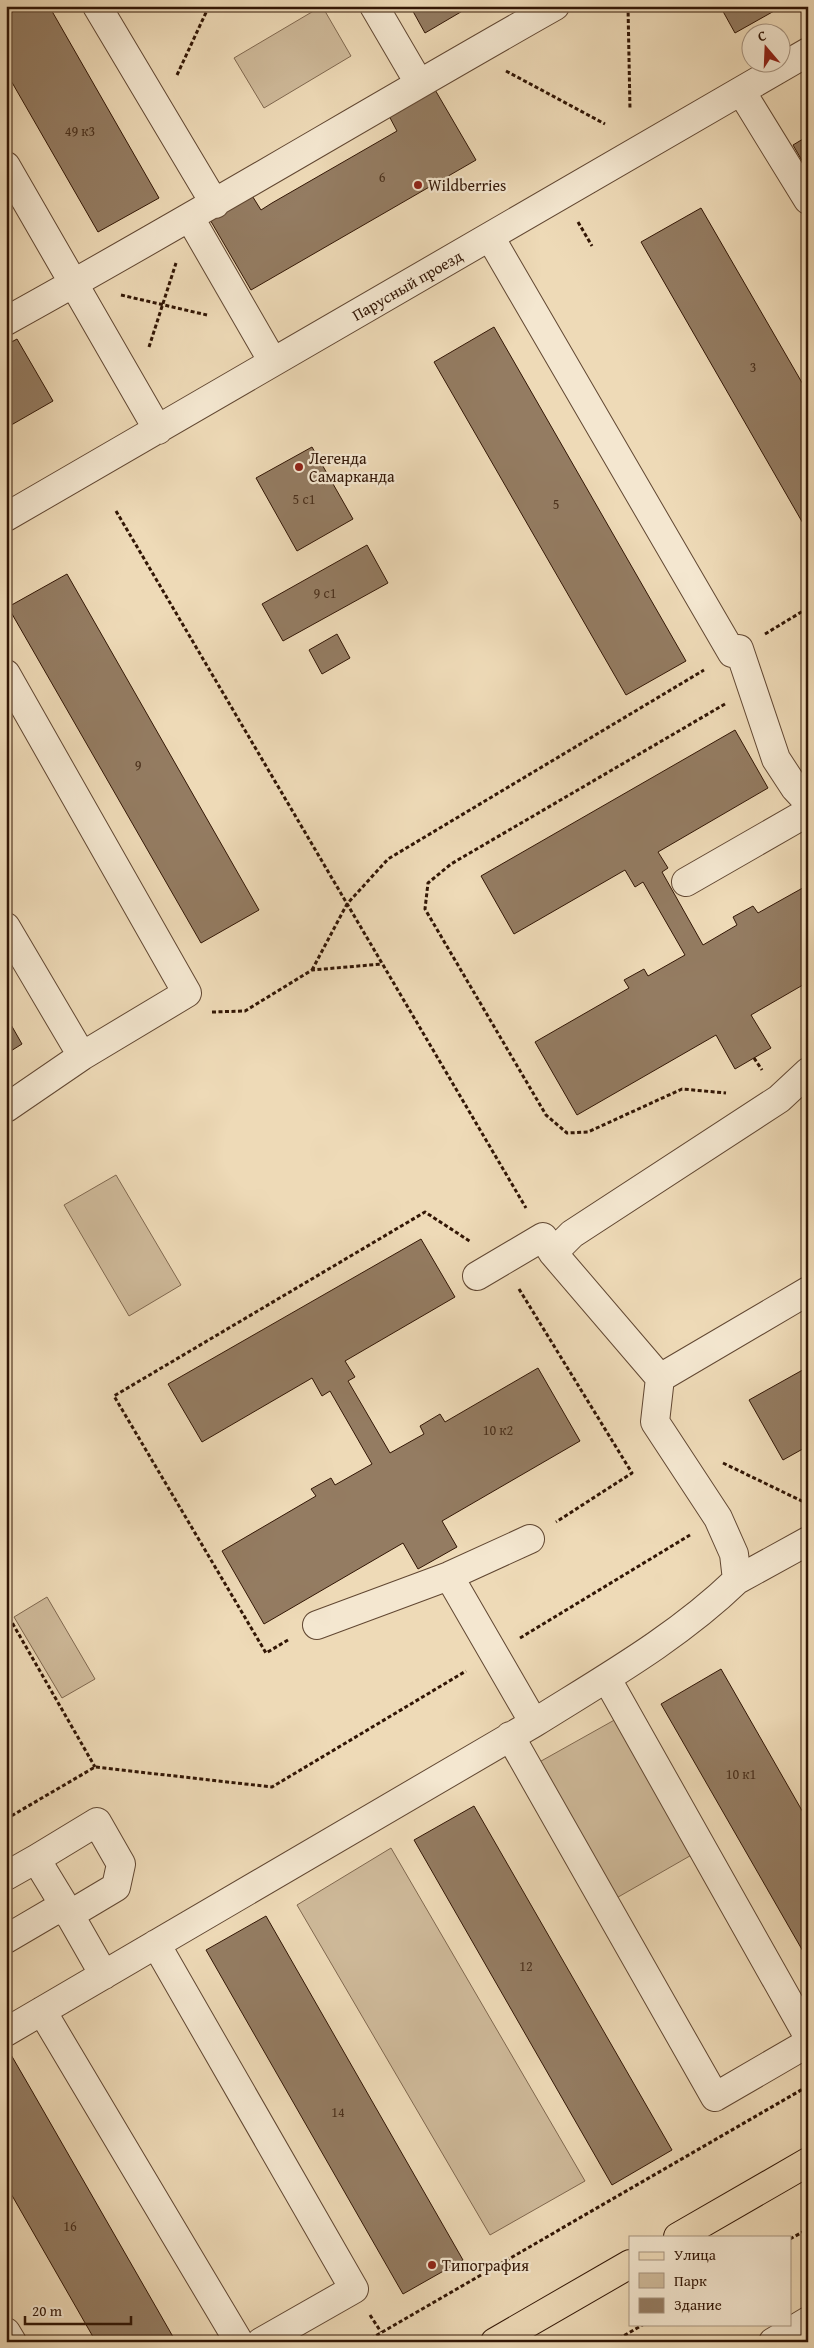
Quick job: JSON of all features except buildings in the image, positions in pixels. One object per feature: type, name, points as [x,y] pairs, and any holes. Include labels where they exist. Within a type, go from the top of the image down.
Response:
[{"type":"main road","points":[[680,2236],[808,2162]]},
{"type":"main road","points":[[495,2342],[629,2265]]},
{"type":"street","points":[[96,6],[215,204]]},
{"type":"street","points":[[374,6],[419,83]]},
{"type":"street","points":[[6,321],[215,204],[419,83],[555,6]]},
{"type":"street","name":"Парусный проезд","points":[[6,518],[808,52]]},
{"type":"street","points":[[741,91],[808,200]]},
{"type":"street","points":[[6,166],[158,430]]},
{"type":"street","points":[[190,218],[273,362]]},
{"type":"street","points":[[490,237],[736,651],[752,688],[776,759],[795,788],[808,802]]},
{"type":"street","points":[[6,674],[187,993],[82,1056],[6,1108]]},
{"type":"street","points":[[686,882],[808,812]]},
{"type":"street","points":[[6,927],[82,1056]]},
{"type":"street","points":[[476,1276],[502,1261],[548,1245],[572,1234],[779,1099],[808,1072]]},
{"type":"street","points":[[548,1245],[660,1378],[655,1422],[718,1518],[734,1554],[737,1580]]},
{"type":"street","points":[[660,1378],[808,1291]]},
{"type":"street","points":[[317,1625],[449,1576],[530,1539]]},
{"type":"street","points":[[6,2032],[607,1679],[706,1610],[737,1580],[808,1541]]},
{"type":"street","points":[[449,1576],[534,1723]]},
{"type":"street","points":[[607,1679],[808,2036]]},
{"type":"street","points":[[510,1736],[715,2097],[808,2043]]},
{"type":"street","points":[[6,1876],[98,1822],[122,1864],[116,1888],[6,1939]]},
{"type":"street","points":[[36,1859],[104,1975]]},
{"type":"street","points":[[156,1944],[354,2289],[261,2342]]},
{"type":"street","points":[[42,2011],[239,2342]]},
{"type":"street","points":[[773,2342],[808,2322]]},
{"type":"street","points":[[6,2332],[12,2342]]},
{"type":"path","points":[[160,112],[209,6]]},
{"type":"path","points":[[628,6],[630,110]]},
{"type":"path","points":[[473,53],[605,124]]},
{"type":"path","points":[[135,391],[190,218]]},
{"type":"path","points":[[577,222],[592,246]]},
{"type":"path","points":[[74,284],[252,325]]},
{"type":"path","points":[[116,511],[548,1245]]},
{"type":"path","points":[[312,970],[347,904],[388,859],[808,608]]},
{"type":"path","points":[[730,1094],[682,1089],[588,1132],[567,1133],[546,1115],[425,909],[428,883],[451,864],[752,688]]},
{"type":"path","points":[[187,993],[210,1012],[245,1011],[312,970],[382,964]]},
{"type":"path","points":[[317,1625],[266,1653],[114,1396],[425,1212],[502,1261],[632,1473],[530,1539]]},
{"type":"path","points":[[718,1461],[808,1504]]},
{"type":"path","points":[[6,1820],[95,1767],[272,1787],[718,1518]]},
{"type":"path","points":[[6,1612],[95,1767]]},
{"type":"path","points":[[365,2342],[808,2086]]},
{"type":"path","points":[[792,2238],[808,2229]]},
{"type":"path","points":[[614,2342],[641,2326]]},
{"type":"green space","points":[[322,6],[351,56],[264,108],[234,58]]},
{"type":"green space","points":[[116,1175],[181,1285],[129,1316],[64,1205]]},
{"type":"green space","points":[[47,1597],[95,1679],[62,1698],[14,1617]]},
{"type":"green space","points":[[618,1718],[695,1853],[613,1900],[534,1765]]},
{"type":"green space","points":[[391,1848],[585,2181],[490,2235],[297,1905]]},
{"type":"place","name":"Wildberries","points":[[418,185]]},
{"type":"place","name":"Легенда Самарканда","points":[[299,467]]},
{"type":"place","name":"Типография","points":[[432,2265]]}]
